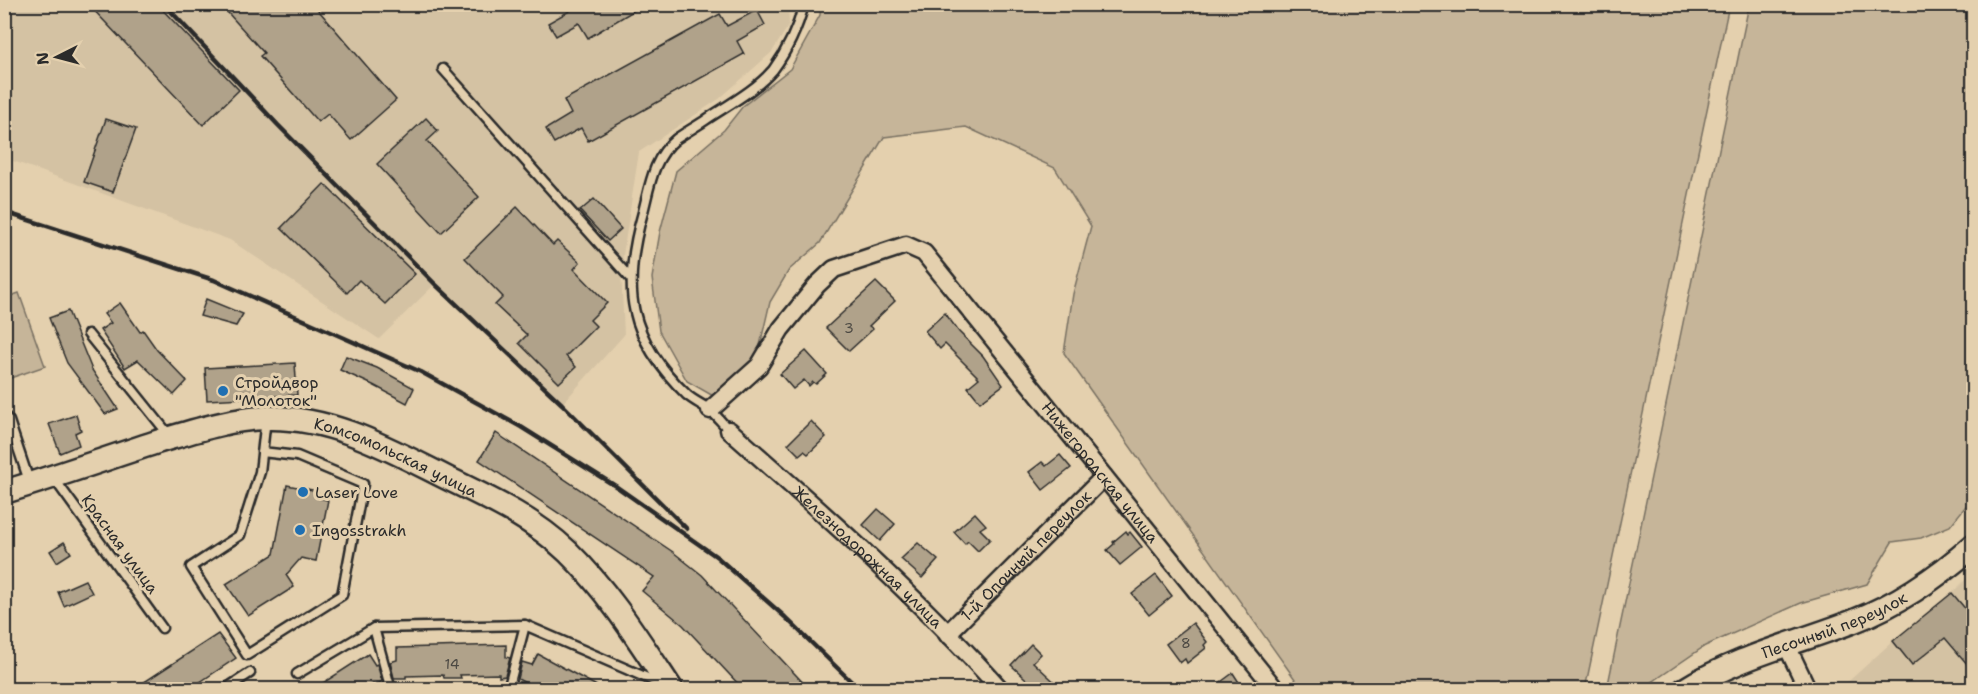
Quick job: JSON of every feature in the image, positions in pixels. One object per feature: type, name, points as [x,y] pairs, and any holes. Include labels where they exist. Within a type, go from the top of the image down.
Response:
[{"type":"street","name":"Нижегородская улица","points":[[710,410],[759,366],[781,328],[817,285],[834,269],[906,245],[924,253],[1276,690]]},
{"type":"street","name":"Комсомольская улица","points":[[4,492],[172,438],[225,424],[266,418],[316,422],[355,434],[531,521],[568,553],[595,581],[616,607],[671,689]]},
{"type":"street","name":"Железнодорожная улица","points":[[729,430],[829,518],[899,584],[1001,690]]},
{"type":"street","name":"1-й Опочный переулок","points":[[948,634],[1104,477]]},
{"type":"street","name":"Песочный переулок","points":[[1684,690],[1725,668],[1878,610],[1935,576],[1974,545]]},
{"type":"street","points":[[1786,644],[1808,690]]},
{"type":"lane","points":[[729,430],[710,410],[690,397],[671,378],[646,344],[631,300],[631,279],[638,228],[658,159],[676,140],[747,92],[772,71],[791,40],[804,4]]},
{"type":"lane","points":[[443,69],[631,279]]},
{"type":"lane","points":[[88,334],[172,438]]},
{"type":"lane","points":[[4,415],[9,421],[30,484]]},
{"type":"lane","points":[[262,452],[297,456],[363,484],[342,595],[247,655],[191,567],[240,535],[260,472],[262,452],[266,418]]},
{"type":"lane","name":"Красная улица","points":[[53,477],[162,628]]},
{"type":"lane","points":[[297,674],[374,628],[525,625],[671,689]]},
{"type":"lane","points":[[508,690],[525,625]]},
{"type":"lane","points":[[374,628],[391,690]]},
{"type":"lane","points":[[224,690],[249,673]]},
{"type":"shaded area","points":[[788,4],[789,25],[772,52],[719,99],[639,152],[621,268],[624,335],[562,404],[435,284],[379,339],[230,240],[5,158],[4,5]]},
{"type":"shaded area","points":[[821,5],[1729,5],[1585,689],[1302,689],[1064,353],[1073,294],[1091,226],[1055,168],[966,127],[884,137],[820,243],[789,270],[770,302],[758,354],[741,377],[715,397],[687,381],[659,331],[652,278],[660,232],[676,171],[724,130],[743,106],[790,69],[820,15]]},
{"type":"shaded area","points":[[1749,5],[1973,5],[1973,497],[1950,526],[1921,538],[1892,542],[1867,584],[1801,603],[1705,646],[1642,689],[1607,689]]},
{"type":"shaded area","points":[[19,293],[45,366],[5,380],[5,298]]},
{"type":"shaded area","points":[[1973,572],[1973,689],[1839,690],[1893,641],[1952,593]]},
{"type":"building","points":[[88,4],[157,4],[239,90],[203,125]]},
{"type":"building","points":[[220,4],[313,4],[396,100],[351,140],[328,114],[318,122],[260,56],[264,53]]},
{"type":"building","points":[[570,4],[645,4],[588,38],[579,23],[556,36],[548,23],[573,9]]},
{"type":"building","points":[[757,10],[765,25],[737,41],[744,54],[588,141],[581,128],[554,143],[546,129],[571,114],[564,100],[720,14],[727,26]]},
{"type":"building","points":[[426,118],[438,131],[427,141],[479,197],[441,233],[377,164]]},
{"type":"building","points":[[106,119],[136,129],[113,192],[84,182]]},
{"type":"building","points":[[324,184],[415,274],[385,304],[359,280],[347,293],[281,228]]},
{"type":"building","points":[[594,199],[621,229],[608,241],[580,211]]},
{"type":"building","points":[[517,207],[553,245],[557,241],[580,262],[574,269],[607,303],[590,320],[596,326],[566,356],[576,367],[559,383],[519,343],[527,335],[495,305],[503,297],[465,258]]},
{"type":"building","points":[[876,282],[895,301],[869,326],[873,329],[849,351],[826,328]]},
{"type":"building","points":[[206,299],[243,314],[236,326],[200,316]]},
{"type":"building","points":[[120,303],[140,332],[143,330],[157,350],[187,381],[174,395],[138,360],[125,368],[100,330],[111,323],[104,314]]},
{"type":"building","points":[[68,311],[92,370],[118,409],[105,414],[67,363],[49,318]]},
{"type":"building","points":[[945,313],[959,332],[983,356],[1003,385],[980,402],[968,387],[979,378],[945,344],[940,349],[925,331]]},
{"type":"building","points":[[806,351],[827,374],[816,384],[813,382],[809,386],[804,380],[793,389],[780,374]]},
{"type":"building","points":[[346,356],[377,368],[414,388],[407,403],[340,370]]},
{"type":"building","points":[[295,363],[297,395],[207,400],[205,368]]},
{"type":"building","points":[[76,415],[81,430],[75,433],[79,445],[60,453],[49,424]]},
{"type":"building","points":[[811,421],[826,437],[808,454],[804,451],[799,455],[788,444]]},
{"type":"building","points":[[496,433],[673,552],[702,575],[810,690],[744,690],[683,625],[642,591],[654,577],[479,460]]},
{"type":"building","points":[[1060,455],[1071,468],[1043,490],[1029,472],[1042,462],[1046,466]]},
{"type":"building","points":[[287,485],[318,491],[317,498],[328,500],[316,561],[301,558],[286,575],[294,587],[248,616],[226,584],[274,554]]},
{"type":"building","points":[[878,509],[895,524],[880,541],[863,525]]},
{"type":"building","points":[[975,513],[986,525],[980,529],[990,539],[978,551],[968,541],[965,544],[954,532]]},
{"type":"building","points":[[1126,531],[1128,534],[1130,532],[1142,547],[1120,565],[1107,550]]},
{"type":"building","points":[[64,542],[71,553],[57,562],[50,551]]},
{"type":"building","points":[[918,543],[938,560],[922,578],[901,559]]},
{"type":"building","points":[[1156,575],[1172,596],[1149,615],[1132,594]]},
{"type":"building","points":[[85,580],[92,593],[64,606],[58,592]]},
{"type":"building","points":[[1952,593],[1974,619],[1974,672],[1945,638],[1912,665],[1893,641]]},
{"type":"building","points":[[1193,623],[1207,642],[1204,645],[1206,648],[1187,663],[1185,659],[1180,663],[1166,644]]},
{"type":"building","points":[[218,634],[236,658],[188,690],[132,690]]},
{"type":"building","points":[[1031,644],[1041,654],[1033,662],[1063,690],[1038,690],[1011,665]]},
{"type":"building","points":[[506,645],[506,657],[510,658],[505,676],[499,677],[499,674],[460,675],[461,678],[444,678],[443,675],[394,678],[390,662],[397,660],[397,648]]},
{"type":"building","points":[[368,654],[375,665],[377,664],[382,681],[376,685],[374,683],[364,690],[312,690]]},
{"type":"building","points":[[538,654],[604,690],[545,690],[518,679],[522,662],[532,665]]},
{"type":"building","points":[[1233,673],[1244,690],[1210,690]]},
{"type":"railway","points":[[164,4],[278,125],[435,284],[562,404],[687,529]]},
{"type":"railway","points":[[4,212],[214,280],[421,372],[521,427],[617,487],[717,557],[785,617],[860,690]]},
{"type":"place","name":"Стройдвор \"Молоток\"","points":[[223,391]]},
{"type":"place","name":"Laser Love","points":[[303,492]]},
{"type":"place","name":"Ingosstrakh","points":[[300,530]]}]
